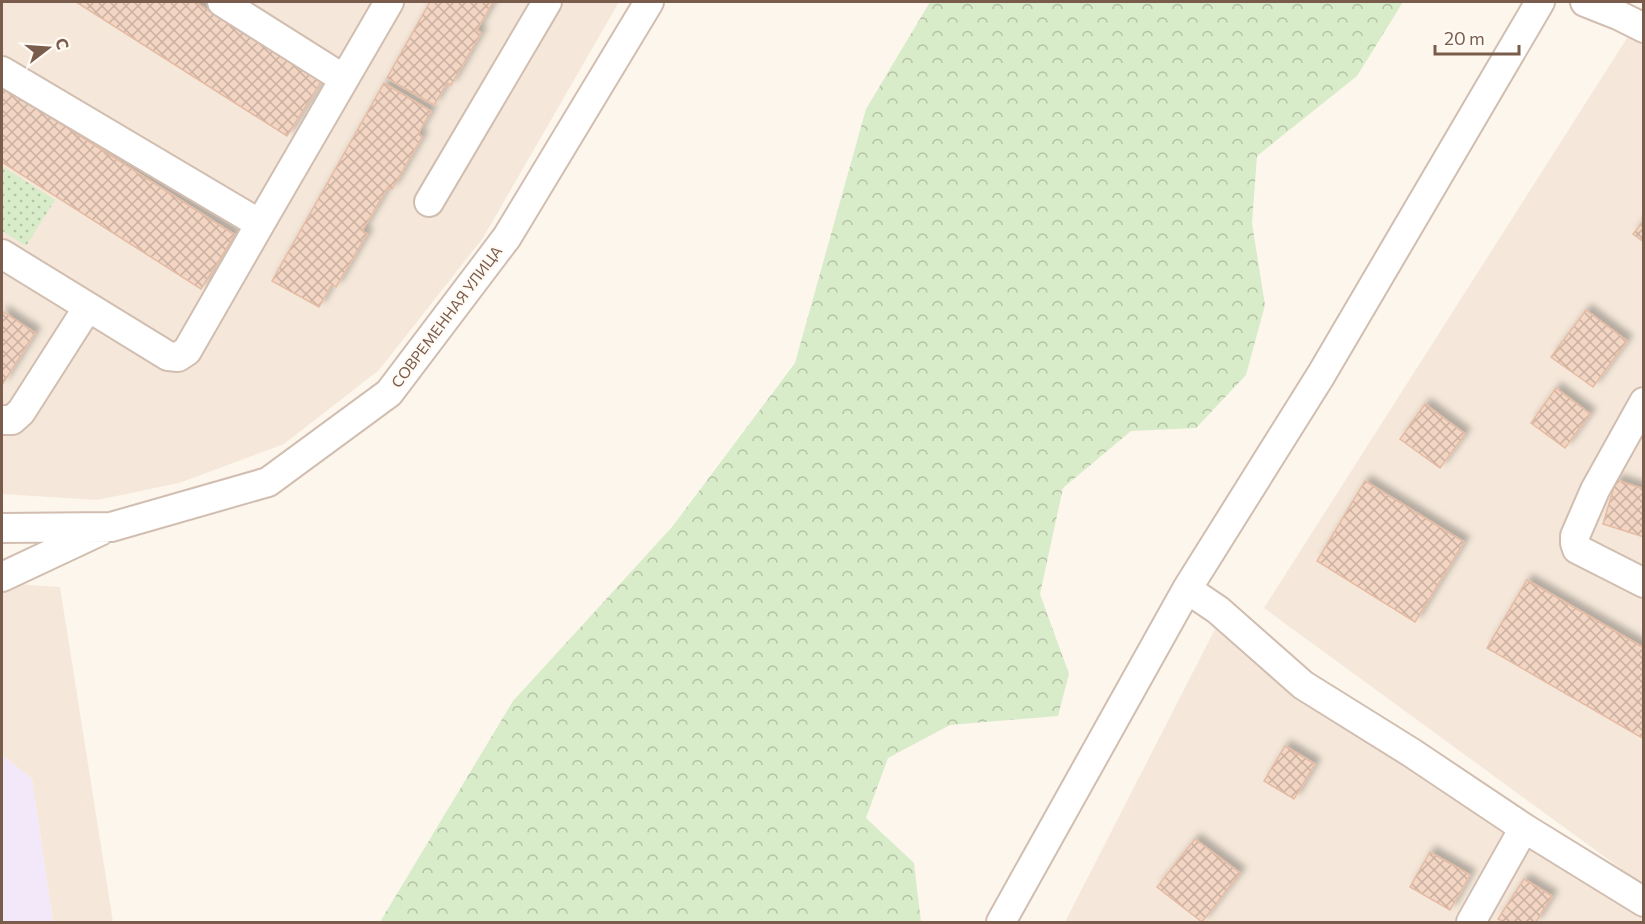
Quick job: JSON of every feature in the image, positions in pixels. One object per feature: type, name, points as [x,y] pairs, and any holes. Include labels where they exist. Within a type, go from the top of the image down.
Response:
[{"type":"street","points":[[222,2],[344,79]]},
{"type":"street","points":[[2,254],[168,356],[178,357],[187,351],[389,2]]},
{"type":"street","points":[[429,202],[547,2]]},
{"type":"street","name":"СОВРЕМЕННАЯ УЛИЦА","points":[[2,528],[111,527],[268,482],[389,393],[507,237],[649,2]]},
{"type":"street","points":[[1001,922],[1187,589],[1321,375],[1540,2]]},
{"type":"street","points":[[1585,2],[1622,8],[1644,28]]},
{"type":"street","points":[[2,71],[260,224]]},
{"type":"street","points":[[2,420],[12,420],[21,412],[88,307]]},
{"type":"street","points":[[1644,402],[1595,490],[1575,536],[1575,543],[1577,549],[1644,583]]},
{"type":"street","points":[[2,577],[111,527]]},
{"type":"street","points":[[1187,589],[1218,610],[1303,685],[1412,753],[1524,828],[1644,902]]},
{"type":"street","points":[[1471,922],[1524,828]]},
{"type":"shaded area","points":[[2,2],[619,2],[483,238],[379,370],[284,444],[179,483],[97,500],[2,494]]},
{"type":"shaded area","points":[[1643,13],[1643,885],[1264,608]]},
{"type":"shaded area","points":[[2,583],[60,587],[113,922],[53,922],[32,779],[2,755]]},
{"type":"shaded area","points":[[1215,629],[1644,903],[1643,922],[1065,922]]},
{"type":"shaded area","points":[[2,755],[32,779],[53,922],[2,922]]},
{"type":"green space","points":[[930,2],[1403,2],[1357,76],[1257,156],[1252,223],[1265,305],[1246,375],[1196,428],[1131,431],[1063,488],[1040,594],[1069,674],[1058,716],[950,725],[888,758],[866,818],[914,863],[921,922],[380,922],[513,701],[672,527],[795,363],[866,109]]},
{"type":"green space","points":[[2,166],[55,200],[26,246],[2,231]]},
{"type":"building","points":[[76,2],[195,2],[321,82],[287,136]]},
{"type":"building","points":[[430,2],[493,2],[477,30],[481,33],[451,85],[447,83],[434,105],[387,78]]},
{"type":"building","points":[[384,83],[431,111],[418,134],[422,137],[392,189],[388,187],[362,231],[367,234],[336,287],[332,284],[319,307],[272,281]]},
{"type":"building","points":[[2,86],[235,235],[201,289],[2,162]]},
{"type":"building","points":[[1644,220],[1644,242],[1633,234]]},
{"type":"building","points":[[1586,310],[1627,341],[1593,387],[1551,357]]},
{"type":"building","points":[[2,311],[35,333],[2,385]]},
{"type":"building","points":[[1556,388],[1590,414],[1565,448],[1531,423]]},
{"type":"building","points":[[1425,404],[1465,434],[1440,468],[1400,439]]},
{"type":"building","points":[[1616,480],[1644,489],[1644,537],[1603,524]]},
{"type":"building","points":[[1365,481],[1464,542],[1415,622],[1317,561]]},
{"type":"building","points":[[1527,580],[1644,648],[1644,739],[1487,648]]},
{"type":"building","points":[[1285,746],[1315,764],[1294,799],[1264,781]]},
{"type":"building","points":[[1195,839],[1240,873],[1202,922],[1157,887]]},
{"type":"building","points":[[1430,852],[1470,875],[1450,910],[1410,887]]},
{"type":"building","points":[[1524,879],[1552,896],[1536,922],[1504,922],[1498,919]]}]
